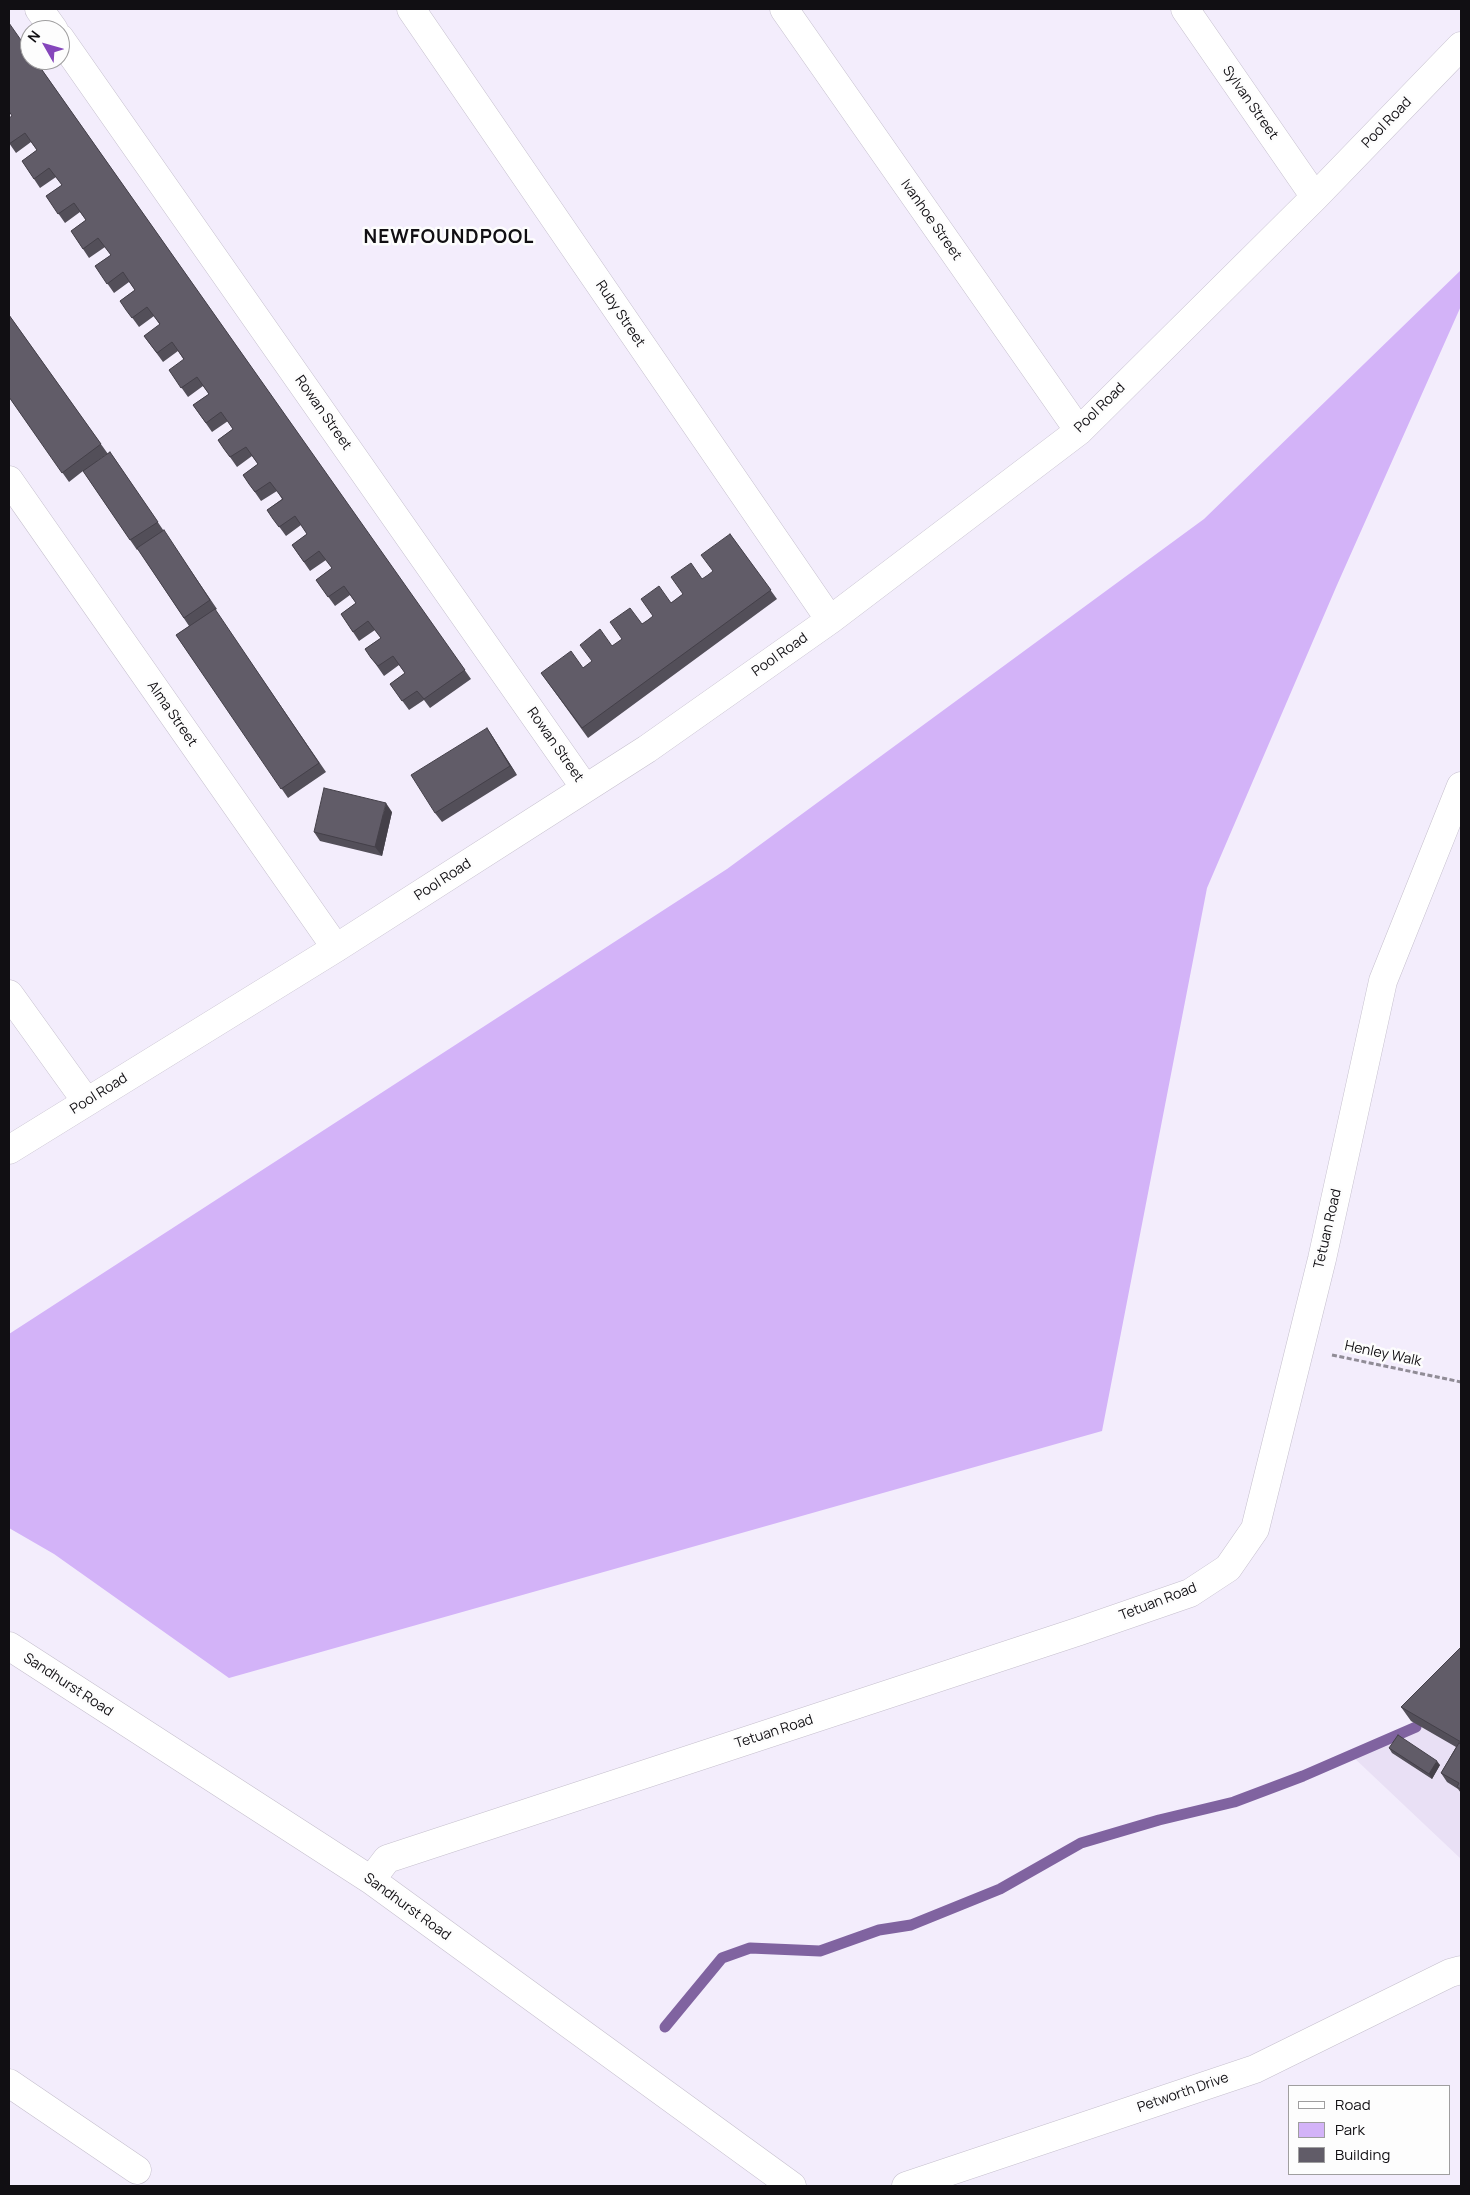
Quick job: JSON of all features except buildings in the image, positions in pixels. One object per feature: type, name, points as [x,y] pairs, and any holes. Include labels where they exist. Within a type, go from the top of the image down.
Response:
[{"type":"street","points":[[39,9],[47,20]]},
{"type":"street","name":"Ruby Street","points":[[411,9],[830,620]]},
{"type":"street","name":"Ivanhoe Street","points":[[784,9],[1078,431]]},
{"type":"street","name":"Sylvan Street","points":[[1185,9],[1316,197]]},
{"type":"street","name":"Pool Road","points":[[9,1150],[336,948],[647,749],[830,620],[1078,431],[1316,197],[1461,46]]},
{"type":"street","name":"Rowan Street","points":[[70,52],[585,788]]},
{"type":"street","name":"Alma Street","points":[[9,480],[336,948]]},
{"type":"street","name":"Tetuan Road","points":[[371,1880],[387,1859],[1080,1631],[1190,1592],[1228,1568],[1254,1529],[1322,1259],[1383,981],[1461,786]]},
{"type":"street","points":[[9,994],[86,1101]]},
{"type":"street","name":"Sandhurst Road","points":[[9,1646],[371,1880],[792,2186]]},
{"type":"street","name":"Petworth Drive","points":[[906,2186],[1255,2069],[1457,1969]]},
{"type":"street","points":[[9,2083],[137,2170]]},
{"type":"path","name":"Henley Walk","points":[[1299,1348],[1461,1382]]},
{"type":"shaded area","points":[[1461,1670],[1461,1859],[1351,1755],[1415,1727],[1411,1721]]},
{"type":"green space","points":[[1461,270],[1461,306],[1337,585],[1207,888],[1102,1431],[229,1678],[54,1554],[9,1528],[9,1334],[727,869],[1204,519]]},
{"type":"waterway","points":[[665,2027],[722,1958],[750,1948],[820,1951],[879,1930],[911,1925],[1000,1889],[1081,1843],[1159,1820],[1234,1802],[1303,1776],[1416,1727]]},
{"type":"district","name":"NEWFOUNDPOOL","points":[[449,238]]}]
